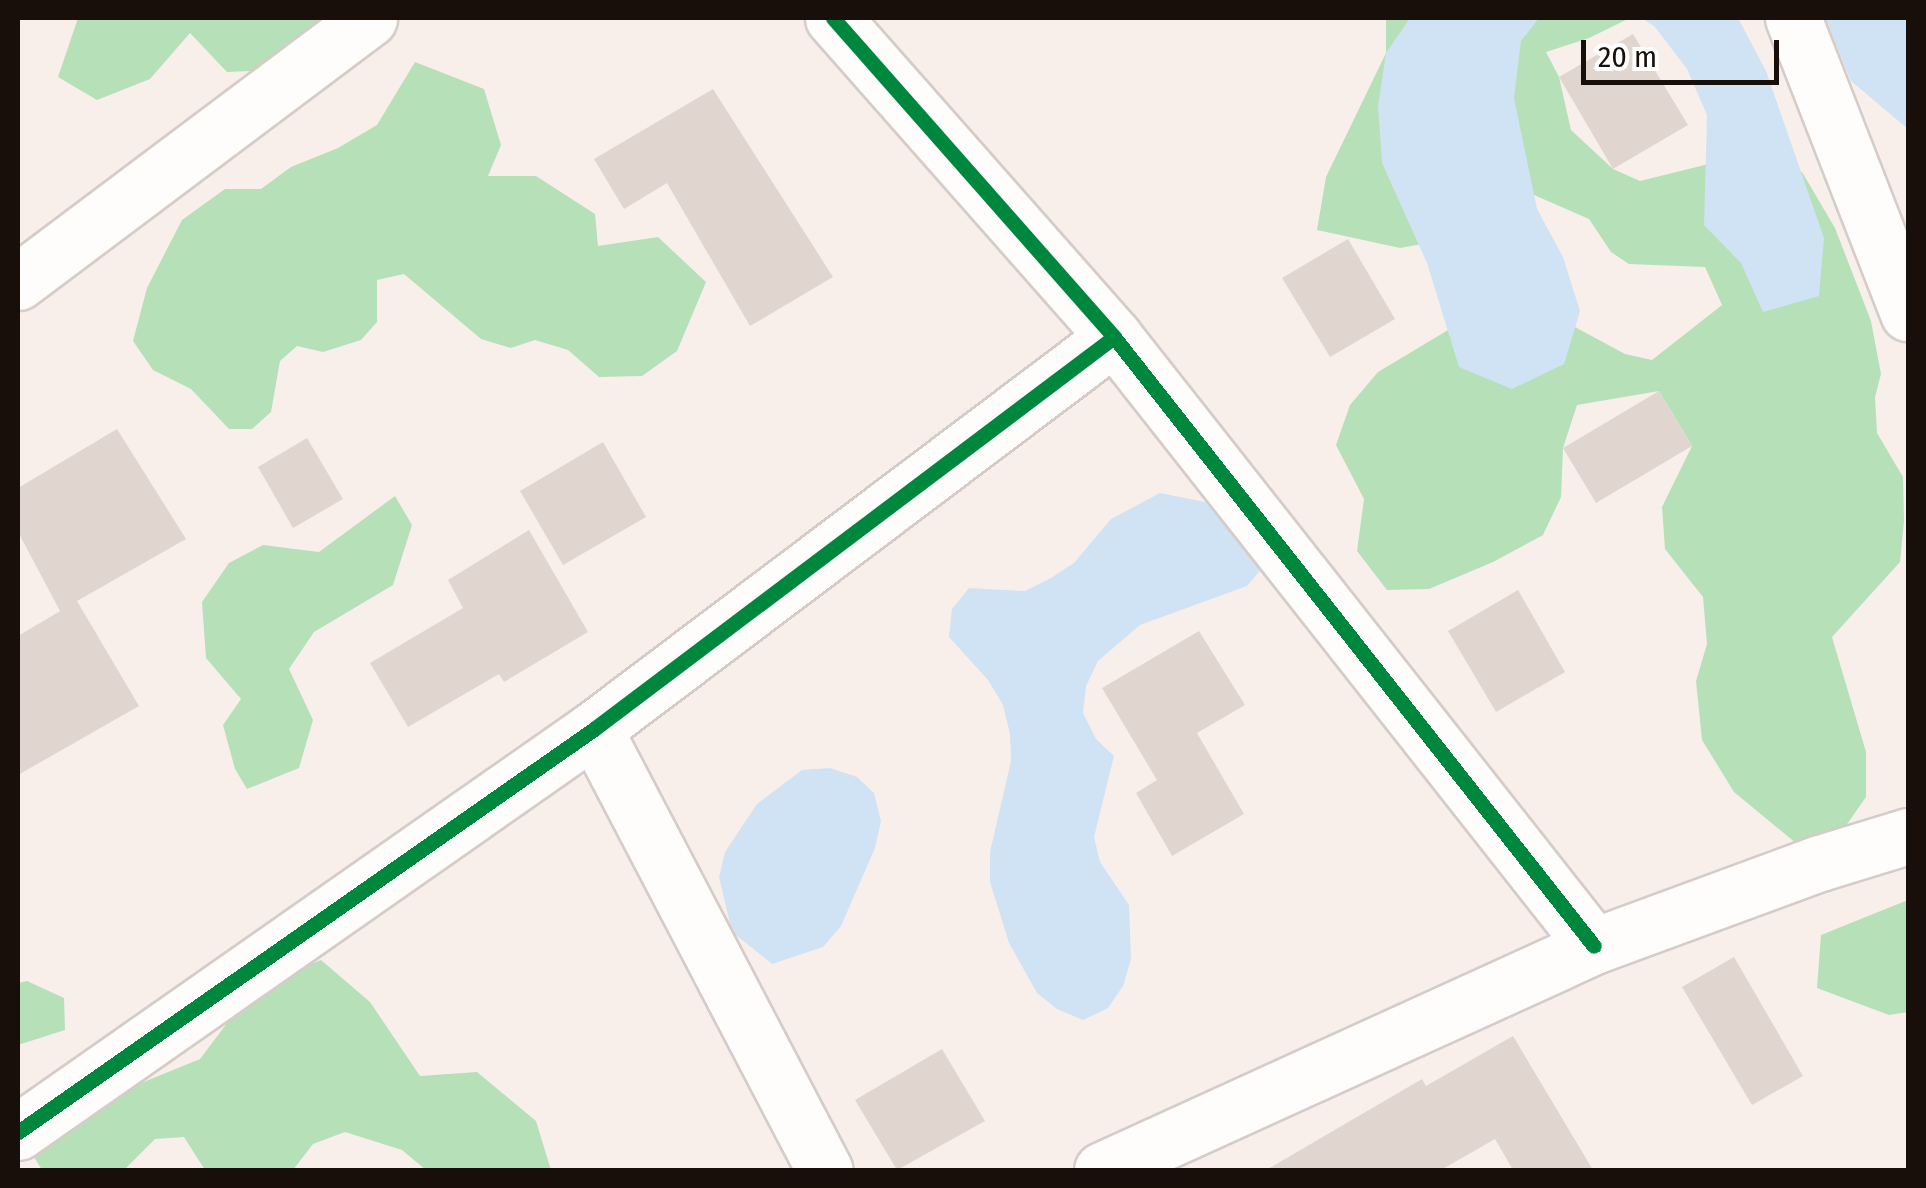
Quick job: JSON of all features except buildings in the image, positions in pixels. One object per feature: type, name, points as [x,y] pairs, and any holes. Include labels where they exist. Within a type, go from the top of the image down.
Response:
[{"type":"street","points":[[18,282],[368,18]]},
{"type":"street","points":[[833,18],[1114,337],[1594,946]]},
{"type":"street","points":[[1794,18],[1903,285]]},
{"type":"street","points":[[18,1132],[594,729],[1114,337]]},
{"type":"street","points":[[594,729],[824,1170]]},
{"type":"street","points":[[1102,1170],[1594,946],[1820,863],[1908,836]]},
{"type":"green space","points":[[78,18],[337,18],[300,69],[227,72],[190,33],[150,79],[97,100],[58,77]]},
{"type":"green space","points":[[1386,18],[1630,18],[1589,38],[1546,52],[1559,77],[1571,130],[1613,169],[1640,181],[1737,157],[1802,172],[1835,228],[1871,321],[1881,374],[1875,397],[1877,433],[1903,477],[1904,521],[1900,562],[1832,637],[1866,752],[1866,797],[1820,863],[1734,792],[1702,740],[1696,681],[1707,644],[1703,597],[1665,549],[1662,507],[1692,446],[1659,391],[1577,405],[1563,448],[1561,497],[1543,535],[1493,562],[1429,589],[1387,590],[1357,551],[1364,499],[1336,445],[1350,405],[1378,372],[1448,330],[1549,313],[1625,354],[1652,360],[1722,305],[1705,267],[1629,264],[1611,252],[1589,219],[1534,195],[1509,202],[1434,242],[1400,248],[1317,230],[1326,177],[1386,53]]},
{"type":"green space","points":[[415,62],[484,89],[501,145],[488,176],[536,176],[595,214],[598,246],[658,237],[706,282],[677,351],[642,376],[599,377],[568,350],[535,340],[511,348],[481,339],[404,274],[377,280],[377,322],[361,340],[323,352],[297,346],[280,361],[271,412],[252,429],[229,429],[191,389],[153,370],[133,341],[147,288],[182,220],[225,189],[261,189],[291,167],[338,148],[377,125]]},
{"type":"green space","points":[[395,496],[412,525],[393,585],[314,632],[289,669],[313,720],[299,768],[247,789],[235,769],[223,725],[241,699],[206,658],[202,602],[229,563],[263,545],[319,552]]},
{"type":"green space","points":[[1908,900],[1908,1012],[1889,1015],[1817,988],[1821,935]]},
{"type":"green space","points":[[321,960],[370,1002],[420,1076],[477,1072],[536,1121],[551,1170],[426,1170],[402,1150],[345,1132],[313,1144],[293,1170],[205,1170],[184,1137],[155,1139],[124,1170],[42,1170],[34,1157],[66,1122],[124,1090],[200,1059],[255,986]]},
{"type":"green space","points":[[27,981],[64,998],[65,1030],[18,1045],[18,983]]},
{"type":"water","points":[[1410,18],[1539,18],[1521,41],[1514,98],[1537,209],[1563,257],[1580,311],[1564,364],[1512,389],[1459,367],[1427,263],[1382,163],[1378,106],[1386,53]]},
{"type":"water","points":[[1642,18],[1738,18],[1766,71],[1824,238],[1819,296],[1763,312],[1741,263],[1704,225],[1707,115],[1687,69],[1655,27]]},
{"type":"water","points":[[1825,18],[1908,18],[1908,129],[1851,81]]},
{"type":"water","points":[[1160,493],[1215,504],[1265,565],[1247,586],[1140,625],[1098,661],[1086,686],[1083,713],[1096,739],[1114,756],[1094,837],[1100,862],[1129,905],[1131,959],[1123,986],[1108,1008],[1083,1020],[1057,1009],[1037,993],[1009,943],[990,882],[990,852],[1011,761],[1010,734],[1003,705],[988,680],[949,637],[952,609],[969,588],[1025,591],[1051,578],[1074,563],[1111,519]]},
{"type":"water","points":[[830,768],[857,777],[874,793],[881,821],[875,848],[841,926],[823,947],[772,964],[732,932],[719,877],[725,852],[757,804],[802,770]]},
{"type":"cycle path","points":[[833,18],[1114,337],[1594,946]]},
{"type":"cycle path","points":[[18,1132],[594,729],[1114,337]]}]
